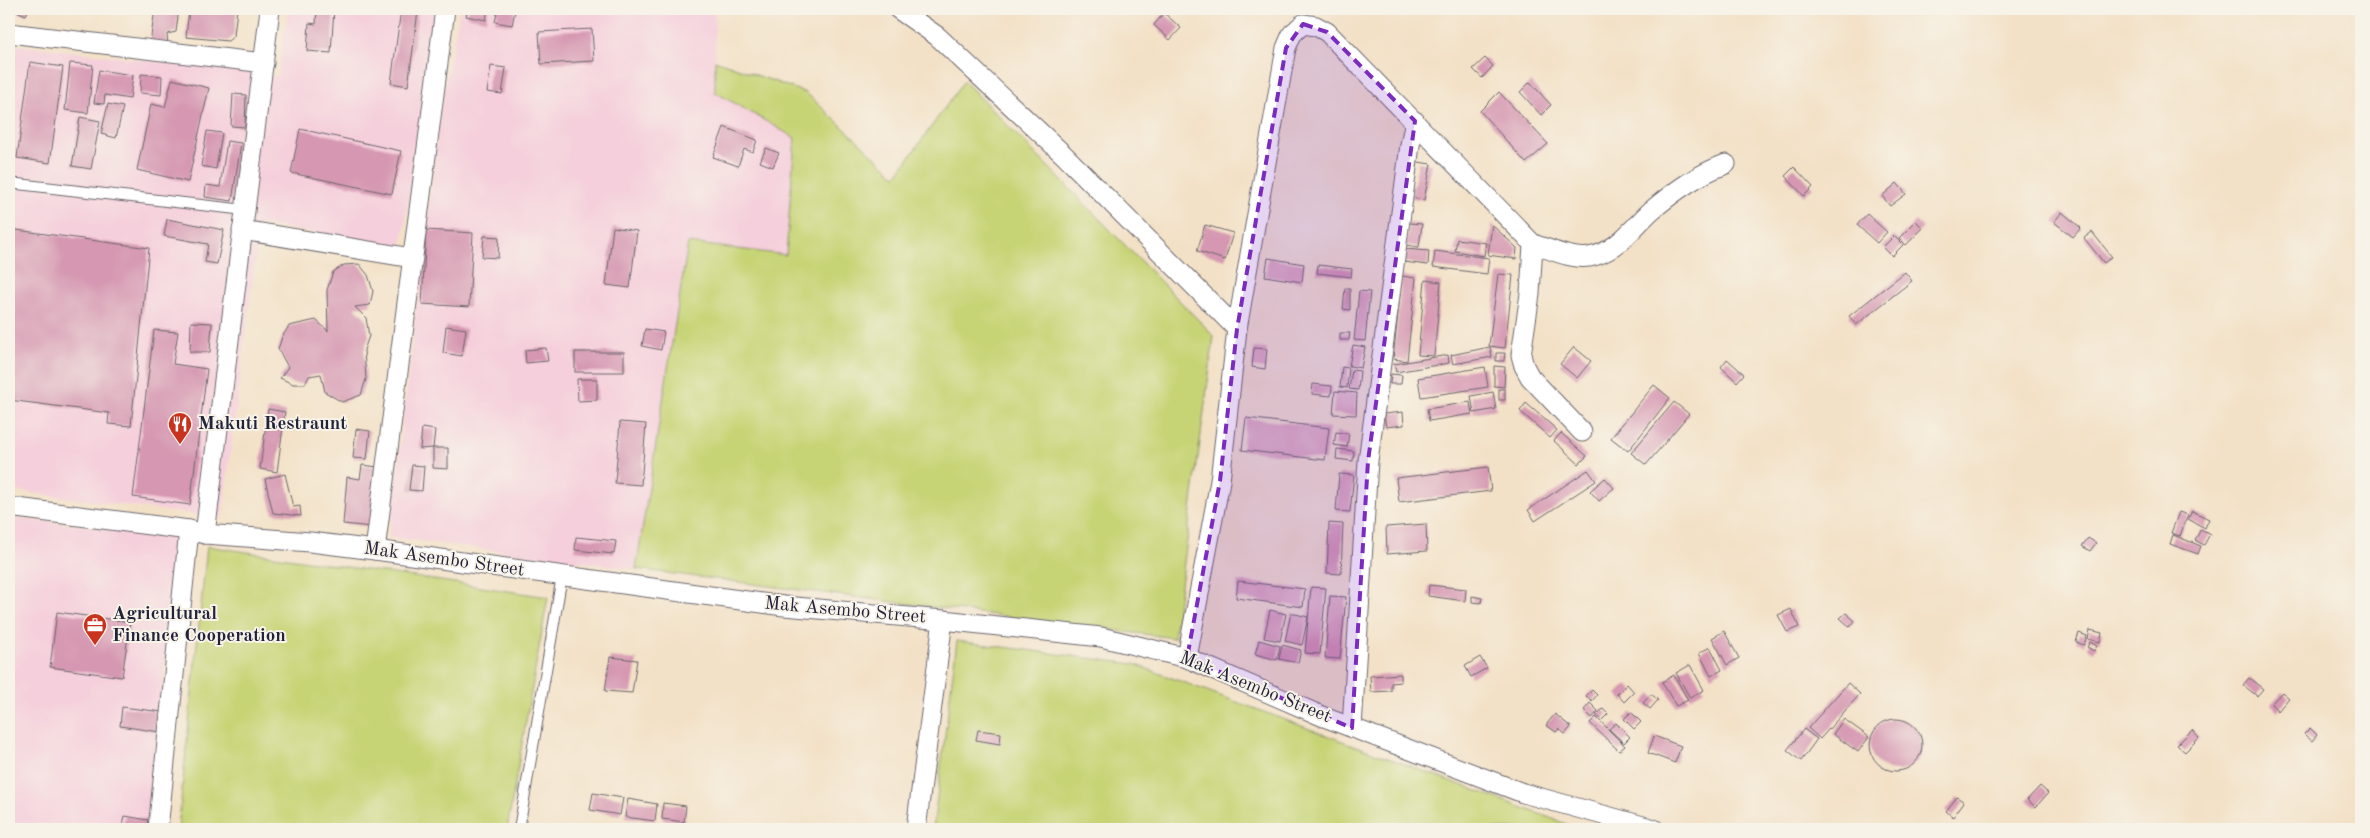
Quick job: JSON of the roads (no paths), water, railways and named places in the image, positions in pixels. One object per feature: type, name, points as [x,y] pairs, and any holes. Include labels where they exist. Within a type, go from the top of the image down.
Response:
[{"type":"street","points":[[158,829],[197,532],[245,210],[270,9]]},
{"type":"street","points":[[375,550],[445,9]]},
{"type":"street","points":[[898,9],[937,36],[1057,148],[1237,329]]},
{"type":"street","points":[[1187,658],[1220,481],[1237,329],[1286,48],[1292,34],[1303,24],[1316,26],[1327,32],[1533,244],[1564,254],[1588,258],[1610,250],[1653,210],[1692,180],[1726,164]]},
{"type":"street","points":[[9,33],[264,64]]},
{"type":"street","points":[[1352,728],[1368,461],[1410,145],[1415,121]]},
{"type":"street","points":[[242,230],[412,258]]},
{"type":"street","points":[[1533,244],[1530,294],[1522,355],[1524,366],[1530,377],[1582,432]]},
{"type":"street","name":"Mak Asembo Street","points":[[9,507],[197,532],[375,550],[784,606],[943,620],[1101,637],[1187,658],[1352,728],[1523,793],[1654,829]]},
{"type":"street","points":[[916,829],[943,620]]},
{"type":"lane","points":[[9,183],[245,210]]},
{"type":"lane","points":[[519,829],[562,576]]},
{"type":"place","name":"Makuti Restraunt","points":[[180,445]]},
{"type":"place","name":"Agricultural Finance Cooperation","points":[[95,646]]}]
